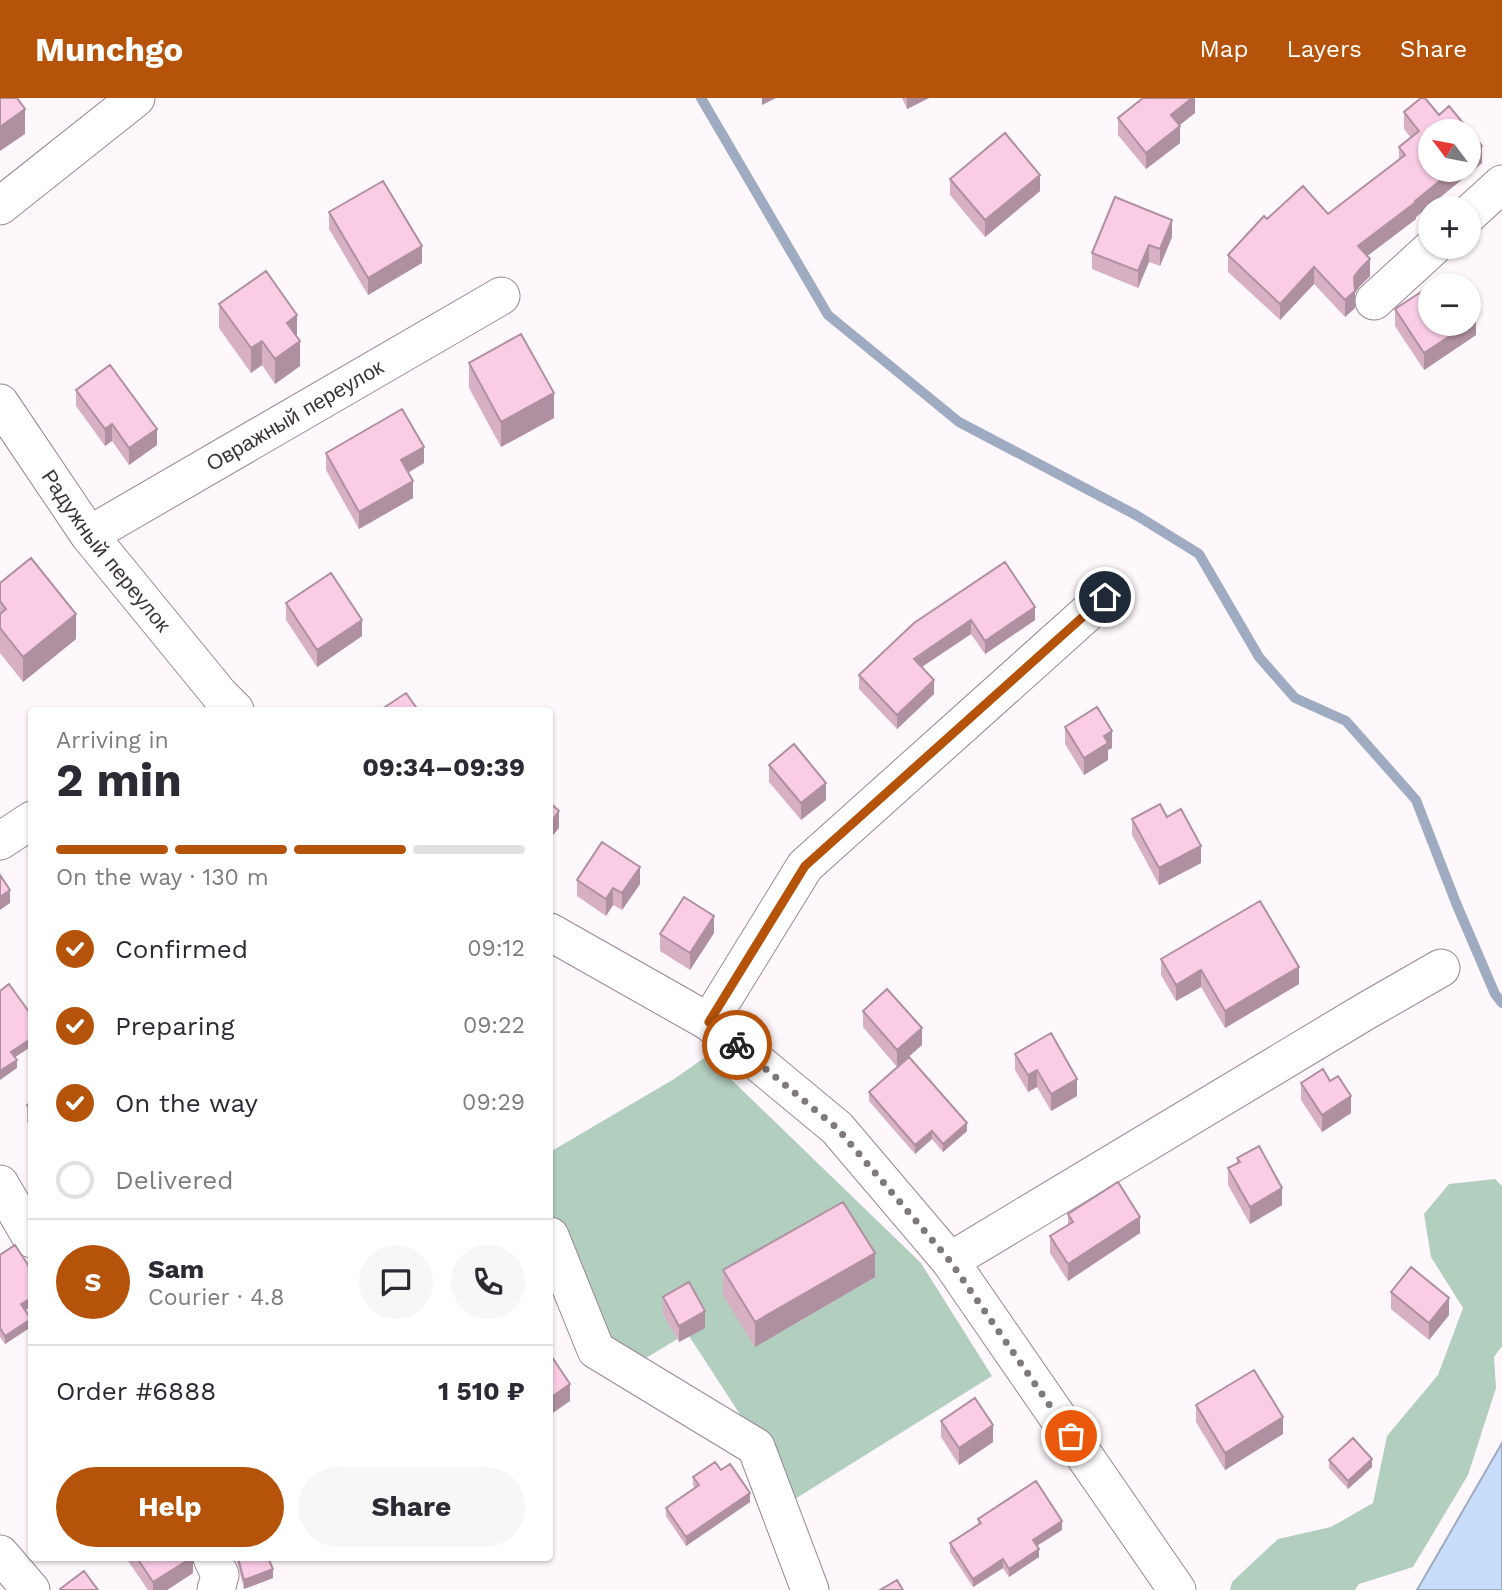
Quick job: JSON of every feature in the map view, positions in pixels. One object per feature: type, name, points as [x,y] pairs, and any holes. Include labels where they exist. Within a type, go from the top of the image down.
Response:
[{"type":"street","points":[[0,206],[136,98]]},
{"type":"street","points":[[1481,203],[1502,184]]},
{"type":"street","points":[[1374,301],[1420,259]]},
{"type":"street","name":"Овражный переулок","points":[[89,535],[501,296]]},
{"type":"street","name":"Радужный переулок","points":[[0,403],[89,535],[216,705]]},
{"type":"street","points":[[709,1022],[805,866],[1105,597]]},
{"type":"street","points":[[0,841],[28,823]]},
{"type":"street","points":[[553,934],[709,1022],[837,1128],[950,1261],[1177,1590]]},
{"type":"street","points":[[950,1261],[1441,968]]},
{"type":"street","points":[[0,1184],[28,1232]]},
{"type":"street","points":[[553,1243],[596,1350],[756,1447],[810,1590]]},
{"type":"street","points":[[0,1554],[31,1590]]},
{"type":"street","points":[[214,1561],[220,1574],[216,1590]]},
{"type":"green space","points":[[707,1056],[921,1263],[992,1376],[795,1499],[687,1333],[638,1363],[584,1327],[553,1239],[553,1150],[674,1079]]},
{"type":"green space","points":[[1495,1179],[1502,1186],[1502,1346],[1494,1357],[1496,1388],[1468,1475],[1413,1567],[1359,1584],[1355,1590],[1230,1590],[1232,1582],[1278,1539],[1331,1527],[1373,1503],[1387,1436],[1438,1375],[1463,1308],[1431,1257],[1424,1214],[1449,1184]]},
{"type":"water","points":[[1502,1443],[1502,1590],[1417,1590]]},
{"type":"building","points":[[0,98],[17,98],[25,109],[0,127]]},
{"type":"building","points":[[1143,98],[1192,98],[1171,115],[1180,126],[1146,153],[1118,118]]},
{"type":"building","points":[[1421,98],[1425,98],[1439,115],[1449,106],[1460,119],[1418,119],[1418,130],[1404,112]]},
{"type":"building","points":[[1418,132],[1418,182],[1438,182],[1358,246],[1370,259],[1354,277],[1355,291],[1345,300],[1314,267],[1280,304],[1228,255],[1264,216],[1267,219],[1303,186],[1328,214],[1405,155],[1399,147]]},
{"type":"building","points":[[1005,133],[1040,175],[985,220],[950,179]]},
{"type":"building","points":[[383,181],[422,246],[368,278],[329,212]]},
{"type":"building","points":[[1115,197],[1172,220],[1160,249],[1149,245],[1138,271],[1092,253]]},
{"type":"building","points":[[266,271],[297,315],[287,323],[300,341],[275,359],[262,341],[251,348],[219,304]]},
{"type":"building","points":[[1418,294],[1418,336],[1450,336],[1424,353],[1395,309]]},
{"type":"building","points":[[521,334],[554,393],[501,422],[469,363]]},
{"type":"building","points":[[110,365],[157,429],[129,448],[112,424],[105,429],[76,390]]},
{"type":"building","points":[[402,409],[424,447],[401,460],[413,481],[359,512],[326,453]]},
{"type":"building","points":[[31,558],[76,614],[23,657],[0,628],[0,614],[6,609],[0,601],[0,583]]},
{"type":"building","points":[[1005,562],[1035,607],[985,641],[971,620],[914,659],[934,680],[897,715],[859,675],[914,623]]},
{"type":"building","points":[[331,573],[362,620],[317,650],[286,603]]},
{"type":"building","points":[[406,693],[416,707],[385,707]]},
{"type":"building","points":[[1097,707],[1112,731],[1104,736],[1108,743],[1084,758],[1065,727]]},
{"type":"building","points":[[794,744],[826,783],[801,803],[769,765]]},
{"type":"building","points":[[1160,804],[1167,817],[1181,809],[1201,846],[1159,868],[1132,819]]},
{"type":"building","points":[[553,806],[559,811],[553,819]]},
{"type":"building","points":[[602,842],[640,867],[622,893],[613,888],[606,899],[577,880]]},
{"type":"building","points":[[0,875],[10,890],[0,897]]},
{"type":"building","points":[[684,897],[714,916],[690,953],[660,934]]},
{"type":"building","points":[[1260,901],[1299,967],[1225,1011],[1201,970],[1176,985],[1161,959]]},
{"type":"building","points":[[9,984],[28,1010],[28,1041],[11,1052],[17,1060],[0,1071],[0,991]]},
{"type":"building","points":[[887,989],[922,1028],[897,1050],[863,1011]]},
{"type":"building","points":[[1051,1033],[1077,1079],[1051,1094],[1037,1070],[1028,1075],[1015,1054]]},
{"type":"building","points":[[909,1057],[967,1123],[943,1144],[932,1131],[915,1145],[869,1092]]},
{"type":"building","points":[[1323,1069],[1330,1081],[1338,1076],[1351,1096],[1322,1115],[1301,1083]]},
{"type":"building","points":[[1259,1146],[1282,1188],[1250,1207],[1228,1168],[1240,1162],[1237,1158]]},
{"type":"building","points":[[1118,1182],[1140,1217],[1068,1264],[1050,1236],[1073,1222],[1068,1214]]},
{"type":"building","points":[[843,1202],[875,1253],[755,1322],[723,1270]]},
{"type":"building","points":[[15,1245],[28,1265],[28,1300],[21,1304],[28,1314],[28,1321],[5,1336],[0,1328],[0,1255]]},
{"type":"building","points":[[1411,1267],[1449,1298],[1429,1323],[1391,1292]]},
{"type":"building","points":[[689,1282],[705,1311],[679,1326],[663,1297]]},
{"type":"building","points":[[553,1358],[570,1384],[553,1396]]},
{"type":"building","points":[[1254,1370],[1283,1417],[1225,1453],[1196,1405]]},
{"type":"building","points":[[975,1398],[993,1425],[959,1448],[941,1421]]},
{"type":"building","points":[[1353,1438],[1372,1459],[1348,1481],[1329,1460]]},
{"type":"building","points":[[715,1462],[721,1470],[730,1464],[750,1493],[686,1537],[666,1508],[699,1485],[693,1477]]},
{"type":"building","points":[[1036,1481],[1062,1521],[1033,1540],[1039,1549],[1009,1569],[1003,1559],[973,1579],[950,1543],[981,1523],[978,1519]]},
{"type":"building","points":[[139,1561],[186,1561],[153,1582]]},
{"type":"building","points":[[239,1561],[269,1561],[273,1569],[244,1580]]},
{"type":"building","points":[[84,1571],[98,1590],[60,1589]]},
{"type":"building","points":[[897,1580],[903,1590],[880,1590]]},
{"type":"waterway","points":[[701,98],[828,315],[959,422],[1136,515],[1199,554],[1259,657],[1295,698],[1346,721],[1416,800],[1456,903],[1495,994],[1502,1003]]},
{"type":"way so far","points":[[737,1045],[837,1128],[950,1261],[1071,1436]]},
{"type":"route","points":[[737,1045],[709,1022],[805,866],[1105,597]]}]
